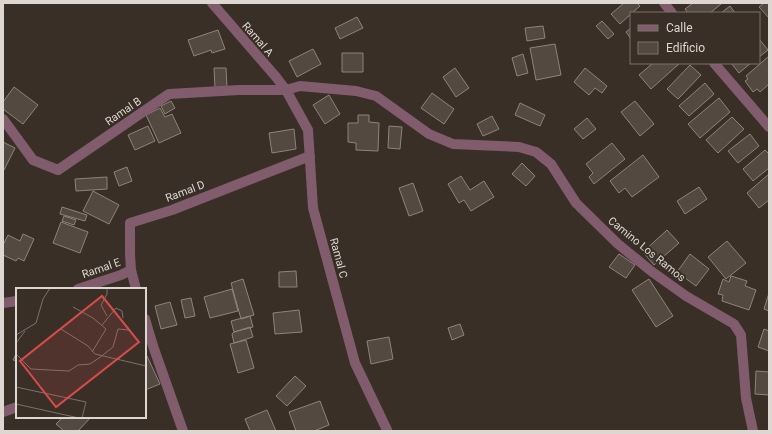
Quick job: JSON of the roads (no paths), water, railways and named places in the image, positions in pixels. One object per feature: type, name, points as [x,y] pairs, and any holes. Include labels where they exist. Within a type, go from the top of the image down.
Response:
[{"type":"street","name":"Ramal A","points":[[212,3],[286,90]]},
{"type":"street","points":[[664,3],[671,12]]},
{"type":"street","points":[[715,64],[769,127]]},
{"type":"street","name":"Camino Los Ramos","points":[[286,90],[300,86],[356,91],[376,96],[429,134],[453,144],[519,147],[536,152],[551,164],[576,203],[618,244],[651,271],[686,296],[734,324],[741,335],[746,398],[754,431]]},
{"type":"street","name":"Ramal B","points":[[3,119],[34,160],[58,170],[169,94],[239,90],[286,90]]},
{"type":"street","name":"Ramal C","points":[[286,90],[308,130],[313,208],[355,363],[387,430]]},
{"type":"street","name":"Ramal D","points":[[136,288],[131,270],[130,224],[172,210],[310,156]]},
{"type":"street","name":"Ramal E","points":[[81,288],[121,275],[131,270]]},
{"type":"street","points":[[3,303],[16,301]]},
{"type":"street","points":[[146,322],[183,431]]},
{"type":"street","points":[[3,412],[16,407]]}]
